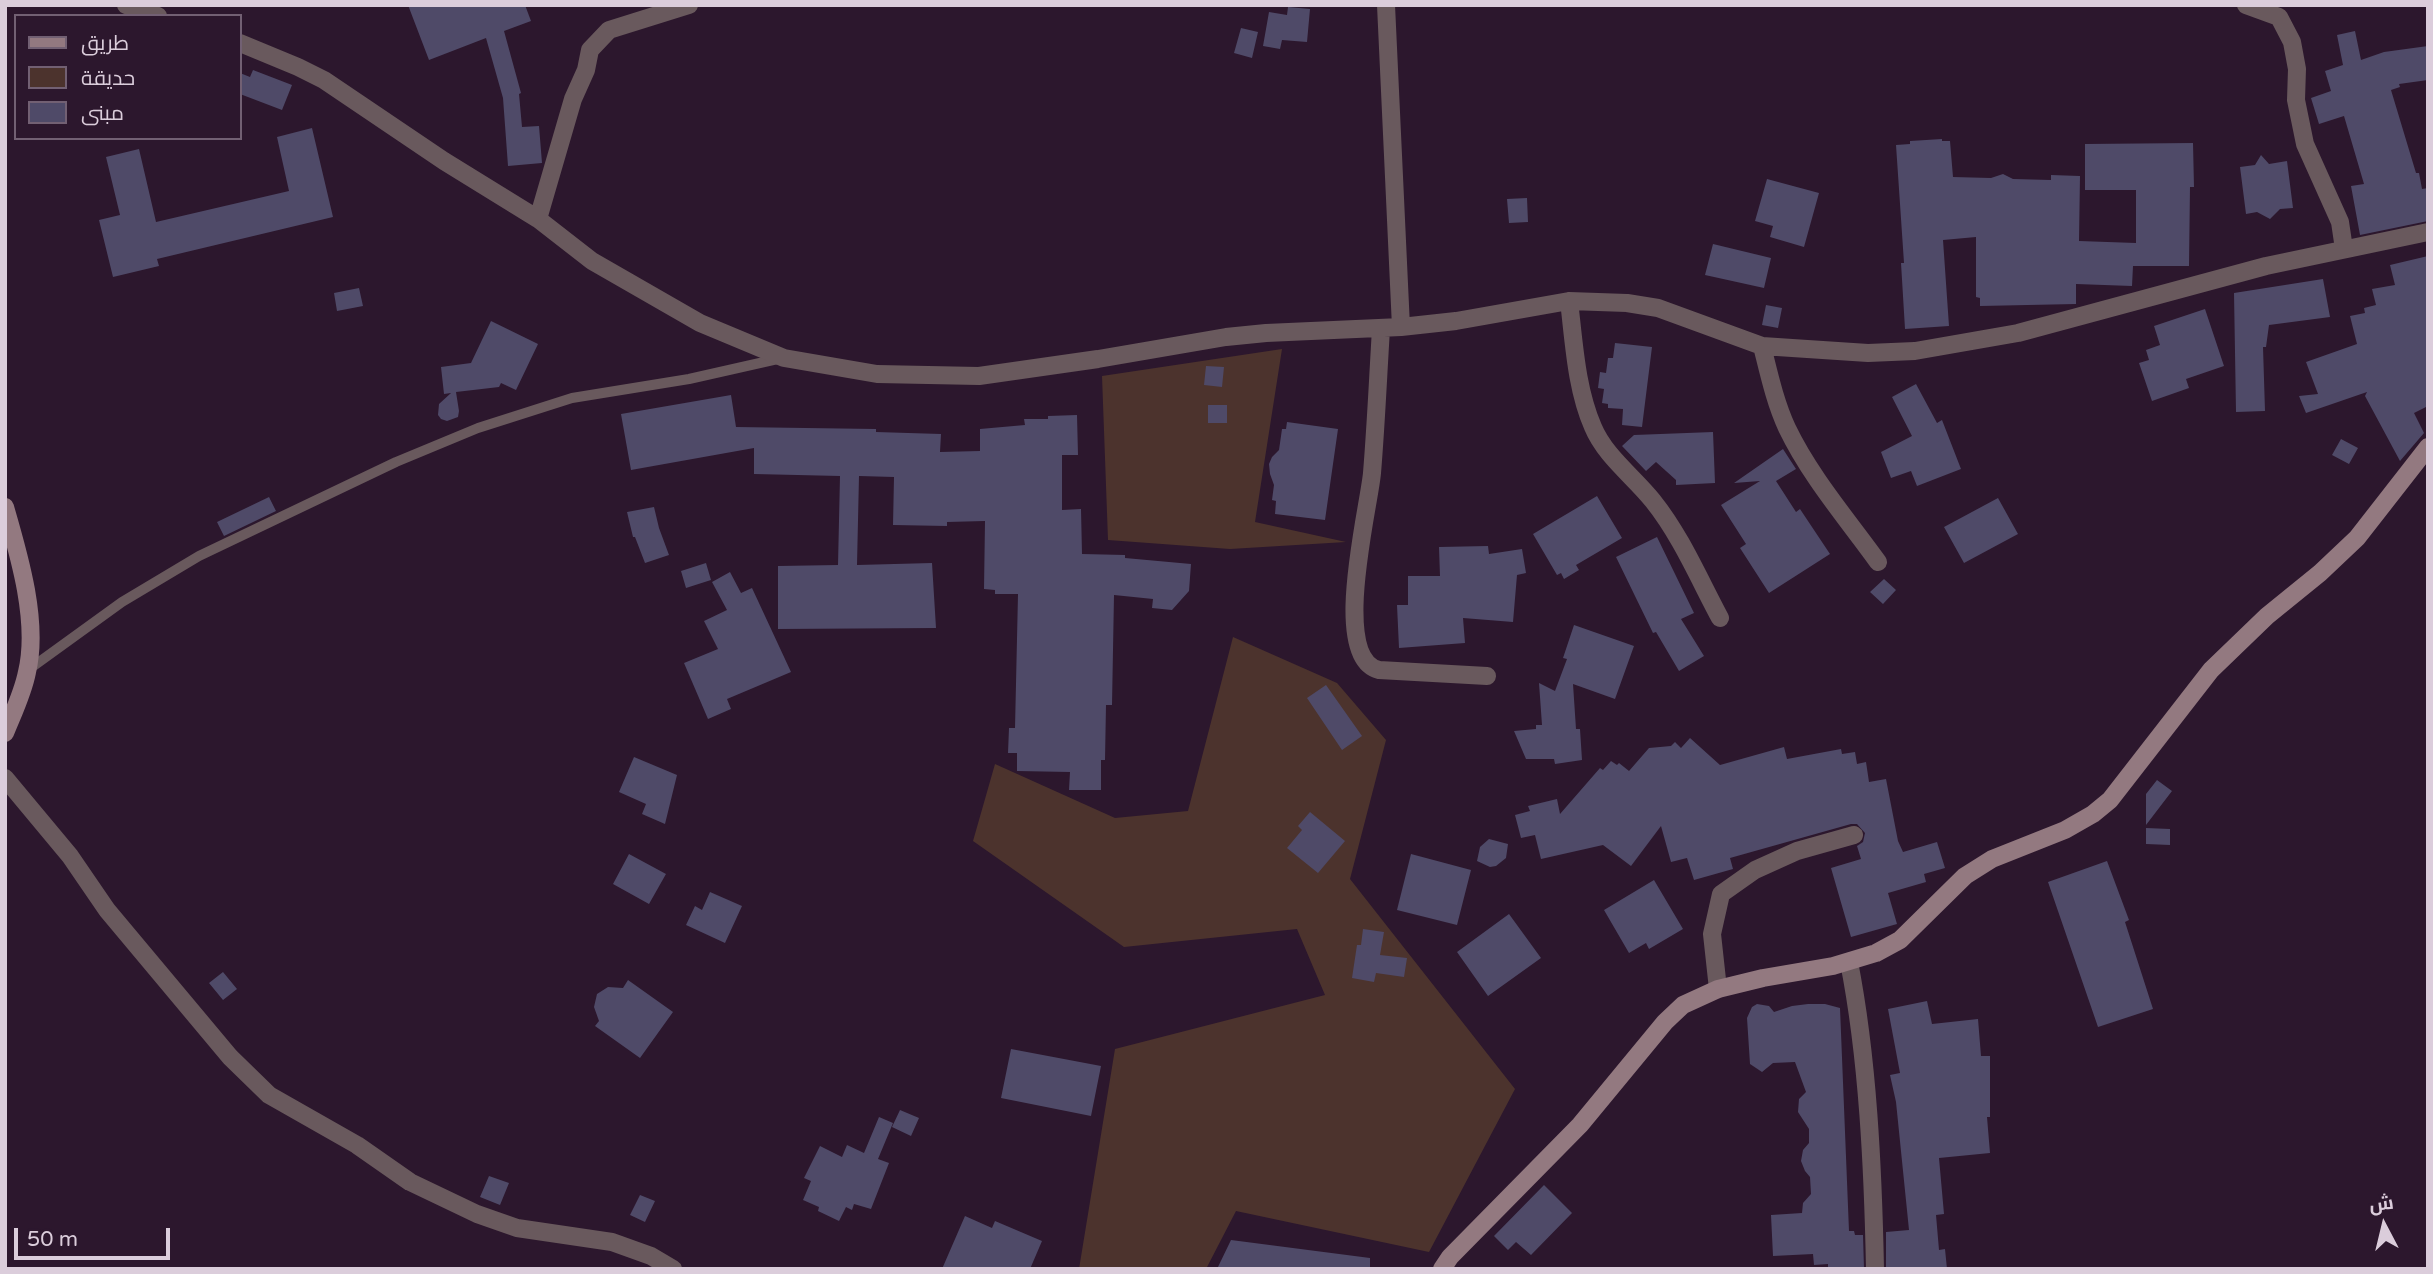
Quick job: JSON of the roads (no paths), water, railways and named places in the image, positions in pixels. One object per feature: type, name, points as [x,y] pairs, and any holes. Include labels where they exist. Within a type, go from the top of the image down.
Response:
[{"type":"street","points":[[126,5],[153,14]]},
{"type":"street","points":[[538,219],[590,50],[609,30],[689,5]]},
{"type":"street","points":[[1386,5],[1401,327]]},
{"type":"street","points":[[2246,5],[2279,17],[2292,42],[2297,69],[2295,100],[2305,144],[2340,222],[2344,249]]},
{"type":"street","points":[[242,44],[298,66],[324,80],[444,161],[538,219],[592,261],[701,323],[784,358],[877,374],[979,376],[1226,337],[1401,327],[1456,321],[1569,300],[1627,303],[1658,308],[1762,346],[1868,354],[1915,351],[2018,332],[2266,266],[2428,232]]},
{"type":"street","points":[[1569,300],[1580,382],[1593,428],[1606,449],[1655,503],[1720,618]]},
{"type":"street","points":[[1381,329],[1372,476],[1354,594],[1355,617],[1363,659],[1372,668],[1379,670],[1486,676]]},
{"type":"street","points":[[1762,346],[1777,404],[1788,429],[1819,480],[1878,562]]},
{"type":"street","points":[[1442,1269],[1450,1257],[1580,1125],[1683,1005],[1718,989],[1849,962],[1876,953],[1900,940],[1965,876],[1993,859],[2065,830],[2093,814],[2110,800],[2211,670],[2267,616],[2320,573],[2357,538],[2428,447]]},
{"type":"street","points":[[5,507],[23,581],[30,641],[28,670],[5,733]]},
{"type":"street","points":[[5,778],[70,856],[107,910],[230,1058],[270,1095],[357,1145],[410,1182],[477,1214],[517,1228],[612,1242],[651,1256],[673,1269]]},
{"type":"street","points":[[1718,989],[1712,934],[1721,894],[1755,870],[1797,851],[1854,835]]},
{"type":"street","points":[[1849,962],[1863,1060],[1875,1269]]},
{"type":"lane","points":[[28,670],[122,602],[199,556],[384,467],[478,428],[572,398],[689,379],[784,358]]}]
